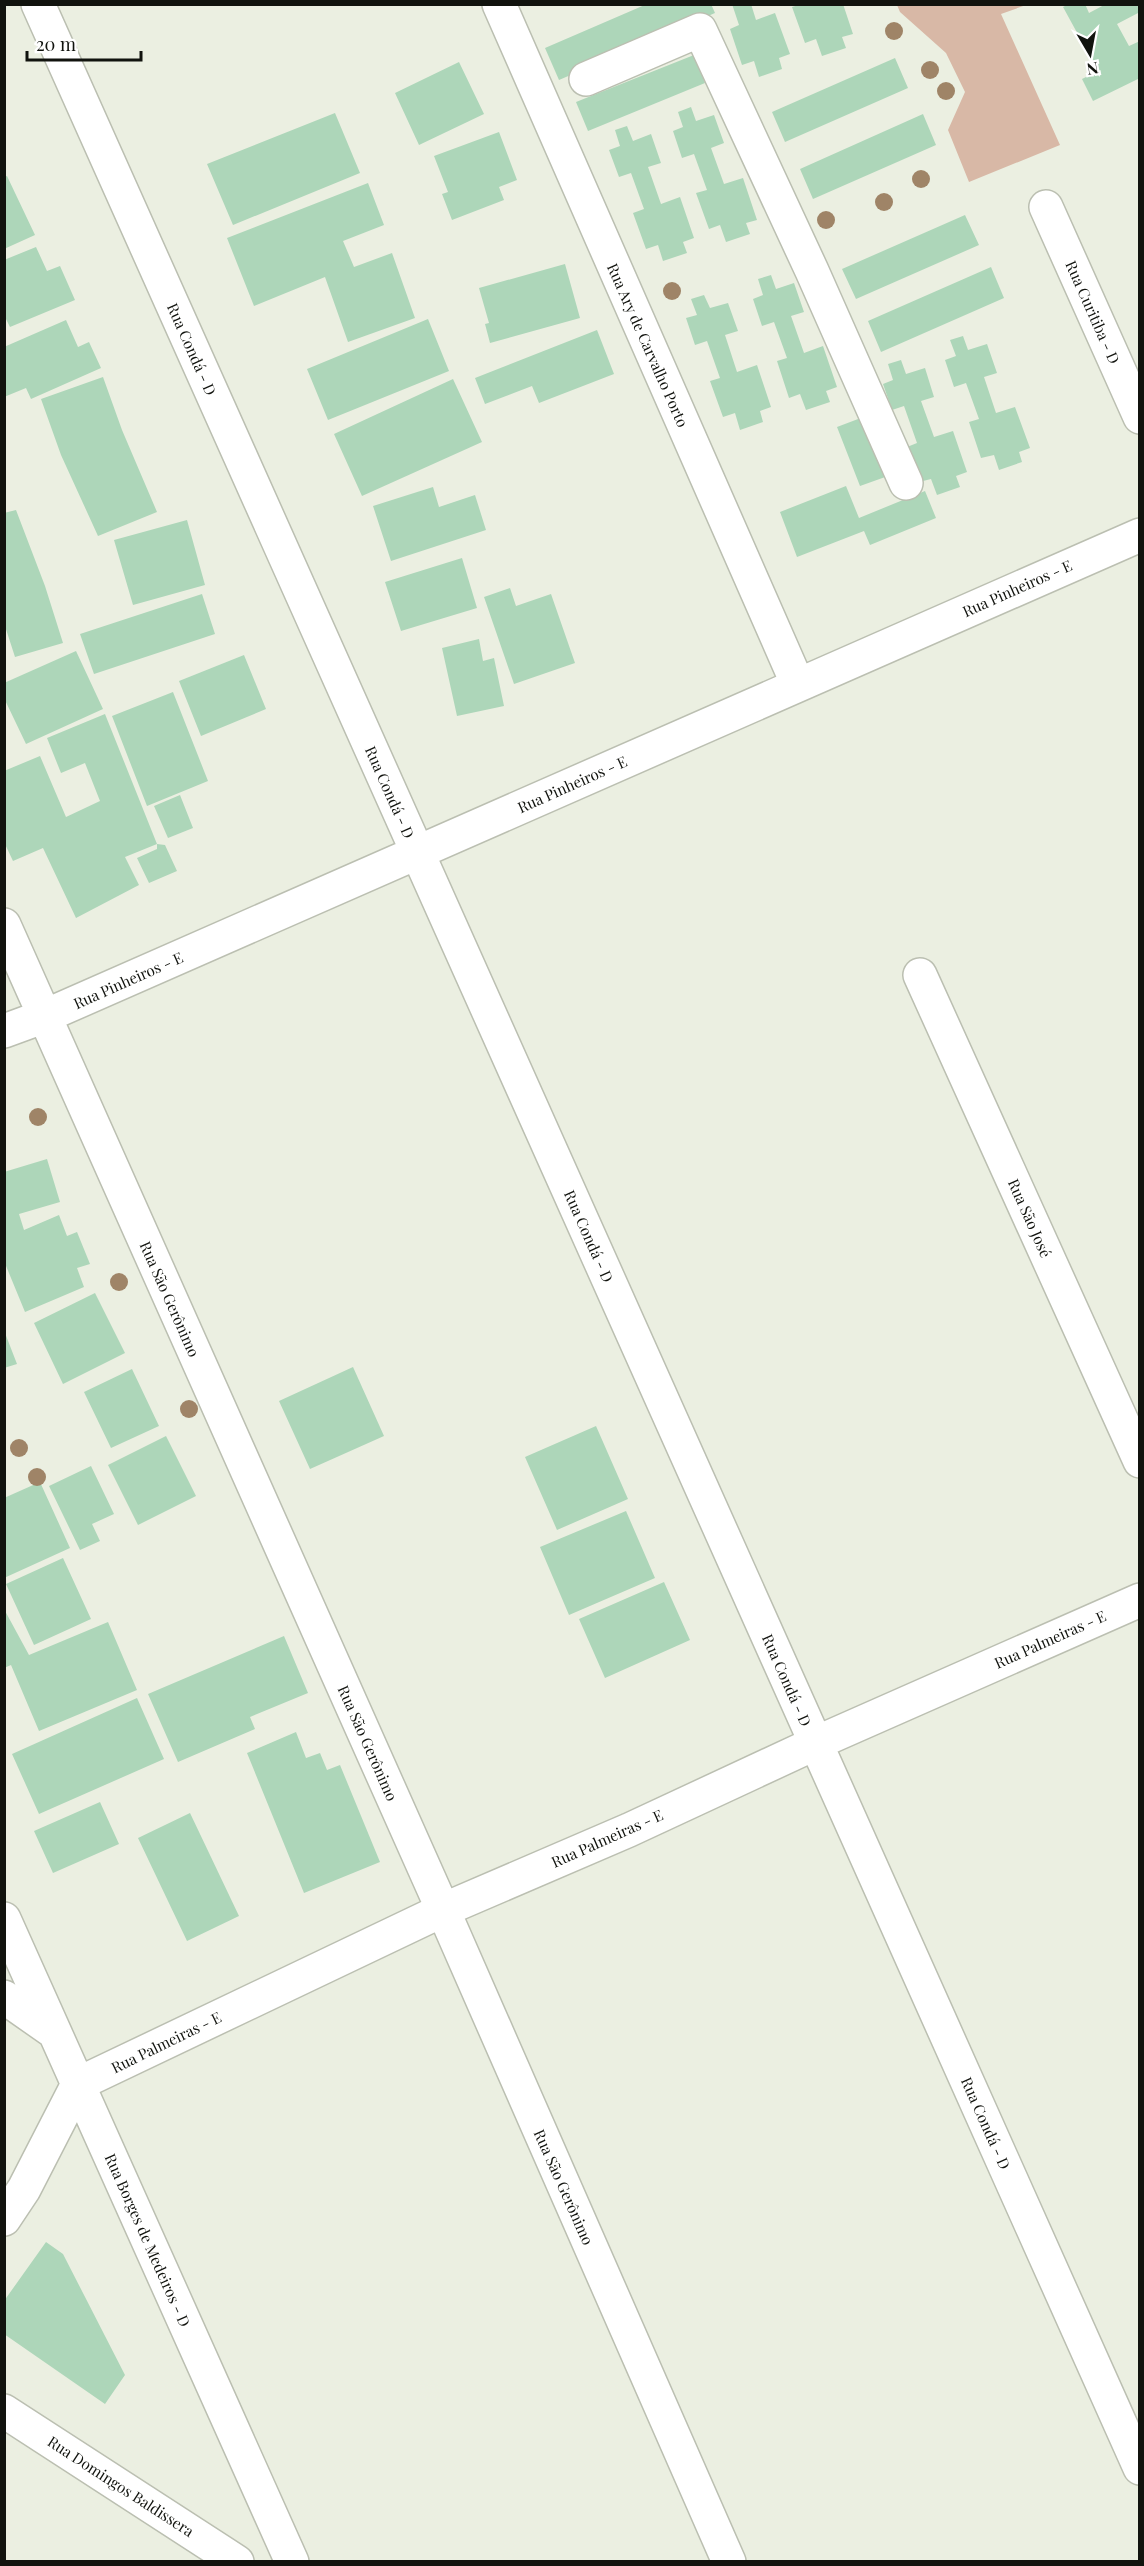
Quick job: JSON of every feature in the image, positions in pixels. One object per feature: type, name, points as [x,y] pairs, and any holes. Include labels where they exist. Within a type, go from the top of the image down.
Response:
[{"type":"street","name":"Rua Condá - D","points":[[38,4],[1140,2468]]},
{"type":"street","name":"Rua Ary de Carvalho Porto","points":[[499,4],[798,685]]},
{"type":"street","points":[[586,79],[700,30],[812,271],[906,483]]},
{"type":"street","name":"Rua Curitiba - D","points":[[1046,207],[1140,417]]},
{"type":"street","name":"Rua Pinheiros - E","points":[[4,1031],[45,1016],[1140,535]]},
{"type":"street","name":"Rua São Gerônimo","points":[[4,925],[729,2562]]},
{"type":"street","name":"Rua São José","points":[[920,975],[1140,1461]]},
{"type":"street","name":"Rua Palmeiras - E","points":[[78,2084],[442,1910],[629,1830],[816,1743],[1140,1600]]},
{"type":"street","name":"Rua Borges de Medeiros - D","points":[[4,1919],[292,2562]]},
{"type":"street","points":[[4,1997],[56,2033]]},
{"type":"street","points":[[4,2219],[24,2189],[78,2084]]},
{"type":"street","name":"Rua Domingos Baldissera","points":[[4,2411],[237,2562]]},
{"type":"shaded area","points":[[897,5],[1026,5],[1001,14],[1060,145],[969,182],[948,130],[965,92],[946,53],[900,12]]},
{"type":"building","points":[[647,4],[711,4],[715,13],[559,80],[545,48]]},
{"type":"building","points":[[732,4],[751,4],[756,20],[775,13],[790,54],[779,58],[782,69],[759,77],[754,61],[742,65],[730,29],[739,25]]},
{"type":"building","points":[[802,4],[843,4],[853,34],[842,37],[846,48],[822,56],[816,39],[805,43],[792,7]]},
{"type":"building","points":[[1069,4],[1085,4],[1089,13],[1106,4],[1140,4],[1140,12],[1117,24],[1129,46],[1140,41],[1140,78],[1093,101],[1082,79],[1098,71],[1063,7]]},
{"type":"building","points":[[694,55],[705,83],[588,131],[576,102]]},
{"type":"building","points":[[895,58],[908,88],[785,142],[772,112]]},
{"type":"building","points":[[459,62],[484,114],[419,145],[395,93]]},
{"type":"building","points":[[691,107],[696,121],[714,115],[724,143],[711,148],[724,184],[743,178],[757,220],[746,223],[750,234],[726,242],[720,225],[709,229],[696,193],[707,190],[694,154],[682,158],[673,131],[683,127],[678,112]]},
{"type":"building","points":[[335,113],[360,173],[233,225],[207,164]]},
{"type":"building","points":[[923,114],[936,145],[813,199],[800,169]]},
{"type":"building","points":[[627,126],[633,141],[651,134],[661,163],[648,167],[661,204],[680,197],[694,238],[683,242],[687,253],[663,261],[658,245],[646,249],[633,213],[644,209],[631,173],[619,177],[609,150],[620,146],[615,130]]},
{"type":"building","points":[[499,132],[517,180],[499,187],[504,200],[452,220],[442,194],[448,192],[434,156]]},
{"type":"building","points":[[7,176],[35,235],[4,249],[4,177]]},
{"type":"building","points":[[368,183],[384,225],[343,241],[354,267],[392,253],[415,318],[348,342],[325,277],[254,306],[227,238]]},
{"type":"building","points":[[965,215],[979,245],[856,299],[842,269]]},
{"type":"building","points":[[36,247],[47,271],[60,266],[75,300],[10,327],[4,315],[4,260]]},
{"type":"building","points":[[565,264],[580,318],[490,343],[485,324],[489,323],[479,288]]},
{"type":"building","points":[[991,267],[1004,298],[881,352],[868,321]]},
{"type":"building","points":[[771,275],[776,289],[794,283],[804,312],[791,316],[804,353],[823,346],[837,387],[826,391],[830,402],[806,410],[800,394],[789,398],[777,361],[787,358],[774,322],[762,326],[753,299],[763,295],[758,279]]},
{"type":"building","points":[[704,295],[710,308],[728,303],[738,331],[725,335],[737,372],[757,365],[771,407],[760,411],[763,422],[740,430],[735,413],[723,417],[710,381],[720,378],[707,341],[695,345],[686,318],[697,315],[691,299]]},
{"type":"building","points":[[428,319],[449,371],[328,420],[307,369]]},
{"type":"building","points":[[66,320],[78,347],[89,342],[101,368],[31,399],[26,388],[4,397],[4,347]]},
{"type":"building","points":[[597,330],[614,374],[539,403],[532,386],[485,404],[475,378]]},
{"type":"building","points":[[963,336],[968,350],[987,344],[997,373],[984,377],[996,413],[1015,407],[1030,448],[1019,452],[1022,462],[999,470],[994,455],[981,458],[969,422],[979,419],[966,383],[954,387],[945,360],[956,356],[950,340]]},
{"type":"building","points":[[901,360],[906,374],[925,368],[934,397],[921,401],[934,437],[953,431],[967,472],[956,476],[960,487],[937,495],[931,479],[919,482],[907,447],[917,443],[904,406],[892,410],[883,384],[893,380],[888,364]]},
{"type":"building","points":[[103,377],[122,430],[157,512],[98,536],[61,455],[41,399]]},
{"type":"building","points":[[453,379],[482,442],[362,496],[334,434]]},
{"type":"building","points":[[866,416],[888,476],[860,486],[837,427]]},
{"type":"building","points":[[846,486],[859,518],[925,491],[936,518],[870,545],[864,531],[797,557],[780,512]]},
{"type":"building","points":[[433,487],[439,507],[475,495],[486,530],[391,561],[373,506]]},
{"type":"building","points":[[16,510],[45,586],[63,643],[15,657],[4,623],[4,513]]},
{"type":"building","points":[[187,520],[205,585],[133,605],[114,540]]},
{"type":"building","points":[[462,558],[477,608],[401,631],[385,582]]},
{"type":"building","points":[[510,588],[516,606],[551,594],[575,663],[514,684],[484,597]]},
{"type":"building","points":[[202,594],[215,634],[94,674],[80,634]]},
{"type":"building","points":[[479,639],[483,661],[494,658],[504,706],[457,716],[442,648]]},
{"type":"building","points":[[76,651],[103,709],[26,744],[4,698],[4,683]]},
{"type":"building","points":[[244,655],[266,709],[201,736],[179,681]]},
{"type":"building","points":[[173,692],[208,781],[147,806],[112,716]]},
{"type":"building","points":[[105,714],[157,844],[125,857],[139,885],[76,918],[43,848],[13,861],[4,842],[4,771],[40,756],[66,817],[100,801],[85,763],[61,773],[47,738]]},
{"type":"building","points":[[180,795],[193,828],[168,838],[154,806]]},
{"type":"building","points":[[157,844],[165,845],[177,871],[149,883],[137,858],[157,849]]},
{"type":"building","points":[[47,1159],[60,1202],[19,1214],[24,1230],[59,1215],[67,1236],[77,1232],[90,1264],[77,1268],[84,1287],[25,1312],[4,1261],[4,1172]]},
{"type":"building","points":[[95,1293],[125,1353],[63,1384],[34,1323]]},
{"type":"building","points":[[4,1334],[17,1364],[4,1368]]},
{"type":"building","points":[[353,1367],[384,1436],[310,1469],[279,1401]]},
{"type":"building","points":[[132,1369],[159,1426],[111,1448],[84,1392]]},
{"type":"building","points":[[596,1426],[628,1499],[557,1530],[525,1457]]},
{"type":"building","points":[[166,1436],[196,1496],[138,1525],[108,1465]]},
{"type":"building","points":[[91,1466],[114,1514],[92,1524],[100,1541],[80,1550],[49,1486]]},
{"type":"building","points":[[40,1482],[70,1548],[4,1578],[4,1498]]},
{"type":"building","points":[[626,1511],[655,1578],[569,1615],[540,1547]]},
{"type":"building","points":[[63,1558],[91,1619],[34,1645],[6,1584]]},
{"type":"building","points":[[664,1582],[690,1640],[605,1678],[579,1619]]},
{"type":"building","points":[[4,1609],[29,1655],[108,1622],[137,1690],[39,1731],[11,1665],[4,1668]]},
{"type":"building","points":[[284,1636],[308,1693],[250,1717],[255,1729],[178,1762],[148,1694]]},
{"type":"building","points":[[137,1698],[164,1759],[39,1814],[12,1754]]},
{"type":"building","points":[[296,1732],[306,1758],[320,1753],[327,1770],[340,1765],[380,1862],[304,1893],[247,1753]]},
{"type":"building","points":[[100,1802],[119,1844],[53,1873],[34,1831]]},
{"type":"building","points":[[190,1813],[239,1916],[187,1941],[138,1838]]},
{"type":"building","points":[[46,2242],[63,2254],[125,2375],[105,2404],[4,2334],[4,2301]]}]
